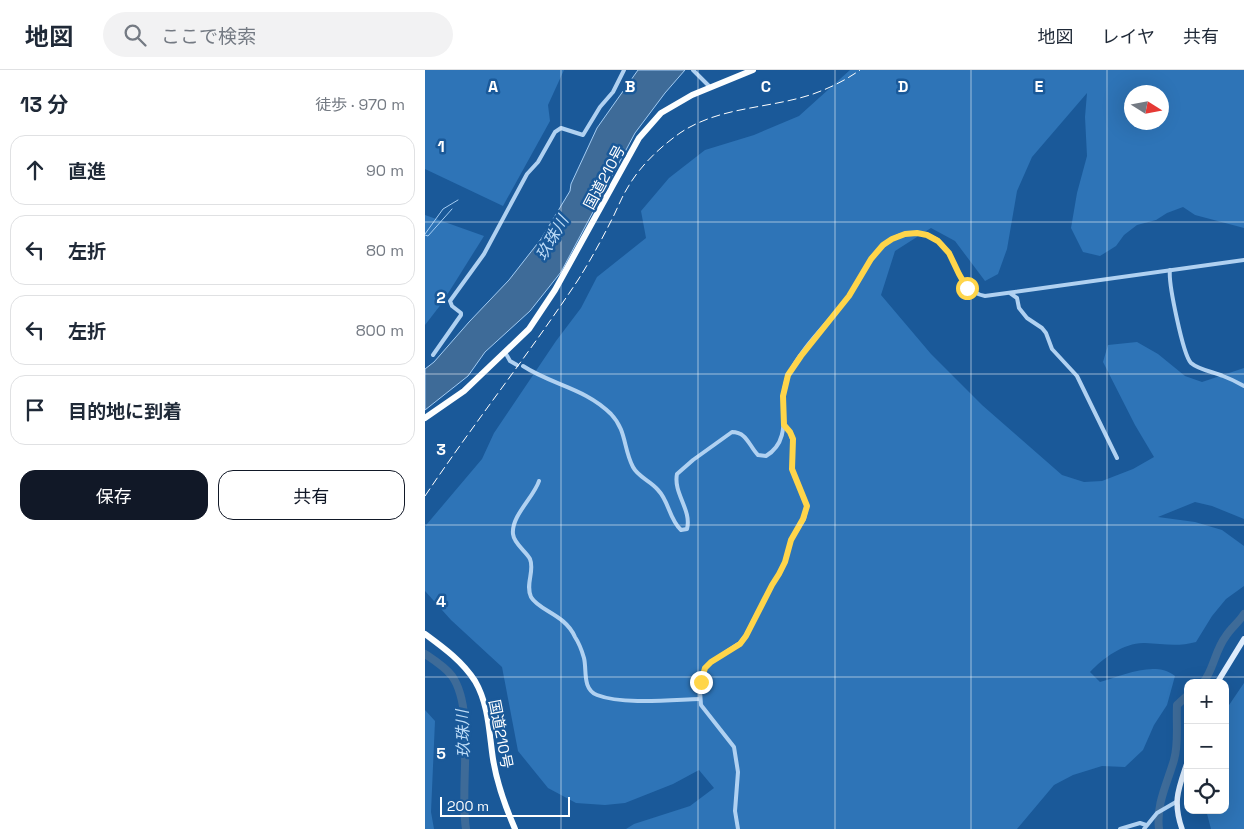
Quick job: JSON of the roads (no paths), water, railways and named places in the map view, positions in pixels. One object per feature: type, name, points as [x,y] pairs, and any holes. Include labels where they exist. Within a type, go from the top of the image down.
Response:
[{"type":"highway","name":"国道210号","points":[[425,418],[464,391],[529,329],[544,308],[592,225],[639,138],[661,113],[710,87],[753,70]]},
{"type":"highway","name":"国道210号","points":[[425,634],[453,654],[476,683],[484,702],[497,780],[505,808],[515,829]]},
{"type":"main road","points":[[1219,679],[1244,639]]},
{"type":"main road","points":[[1182,829],[1177,814],[1176,802],[1185,769]]},
{"type":"street","points":[[433,355],[461,315],[452,306],[450,301],[484,254],[527,174],[538,162],[555,132],[561,128],[583,135],[600,108],[613,92],[624,70]]},
{"type":"street","points":[[693,70],[710,87]]},
{"type":"street","points":[[523,366],[535,375],[574,389],[596,402],[610,414],[623,433],[632,466],[658,489],[681,530],[687,529],[689,522],[677,482],[677,474],[732,432],[743,435],[758,455],[766,456],[774,450],[784,425],[783,395],[788,375],[812,341],[849,296],[871,259],[883,245],[892,239],[905,234],[917,233],[927,235],[938,241],[949,253],[963,282],[971,291],[985,296],[1244,260]]},
{"type":"street","points":[[1171,270],[1169,276],[1176,313],[1186,353],[1190,361],[1199,367],[1244,386]]},
{"type":"street","points":[[1008,292],[1017,298],[1019,308],[1027,318],[1042,328],[1052,349],[1077,376],[1117,458]]},
{"type":"street","points":[[505,352],[510,361],[517,364]]},
{"type":"street","points":[[738,829],[735,811],[738,772],[737,756],[727,736],[706,713],[699,699],[705,668],[711,662],[740,644],[746,636],[785,562],[791,540],[803,519],[807,506],[792,469],[793,439],[784,425]]},
{"type":"street","points":[[539,481],[537,488],[521,512],[512,533],[529,558],[531,566],[529,585],[531,596],[538,604],[561,618],[574,634],[584,660],[587,685],[590,690],[598,695],[624,700],[680,701],[699,699]]},
{"type":"street","points":[[1121,829],[1140,823],[1145,827],[1157,813],[1176,802]]},
{"type":"water","points":[[638,70],[685,70],[635,133],[561,272],[530,311],[485,352],[468,376],[425,410],[425,369],[434,362],[509,280],[541,239],[570,191],[571,184],[597,128]]},
{"type":"waterway","points":[[425,234],[443,209],[458,200]]},
{"type":"waterway","points":[[425,235],[428,236],[452,209]]},
{"type":"waterway","points":[[1206,679],[1222,641],[1244,614]]},
{"type":"waterway","name":"玖珠川","points":[[425,654],[452,676],[459,691],[463,708],[465,729],[464,812],[466,829]]},
{"type":"waterway","points":[[1159,829],[1159,811],[1176,753],[1177,705],[1184,699]]},
{"type":"railway","points":[[425,496],[578,280],[633,179],[651,157],[673,138],[695,124],[728,113],[813,94],[838,84],[860,70]]}]
